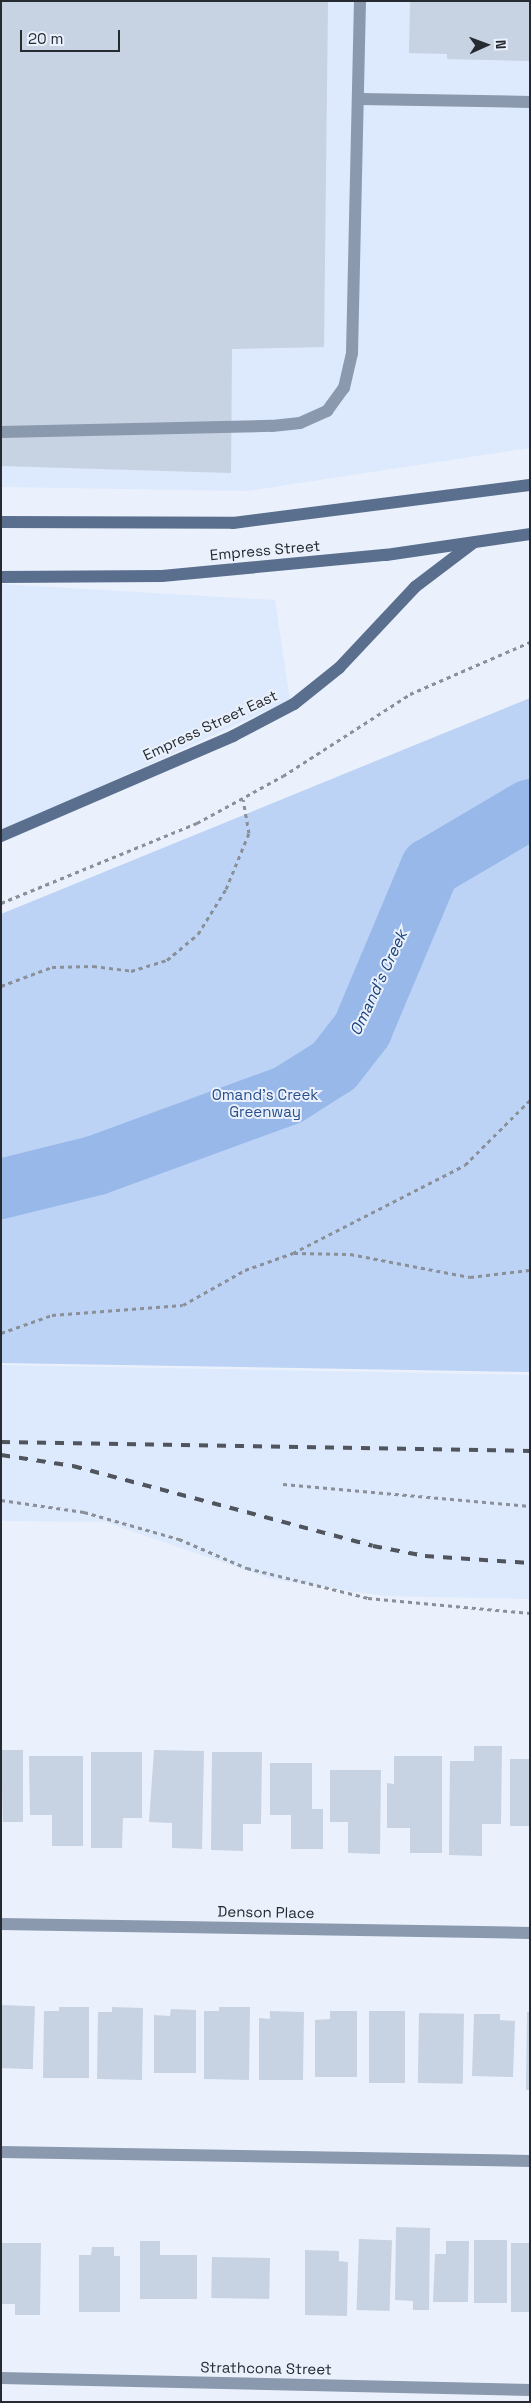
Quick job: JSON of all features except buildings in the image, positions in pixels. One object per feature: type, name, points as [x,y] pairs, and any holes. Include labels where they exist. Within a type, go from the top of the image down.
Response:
[{"type":"main road","name":"Empress Street","points":[[1,522],[233,523],[530,485]]},
{"type":"main road","name":"Empress Street","points":[[1,577],[162,576],[473,543],[530,534]]},
{"type":"main road","name":"Empress Street East","points":[[1,836],[233,736],[294,704],[339,668],[416,587],[473,543]]},
{"type":"street","points":[[1,432],[300,424],[327,411],[344,388],[352,353],[360,99],[360,1]]},
{"type":"street","points":[[360,99],[530,102]]},
{"type":"street","name":"Denson Place","points":[[1,1924],[530,1933]]},
{"type":"street","points":[[1,2152],[530,2161]]},
{"type":"street","name":"Strathcona Street","points":[[1,2378],[530,2390]]},
{"type":"path","points":[[1,903],[244,800],[389,706],[445,676],[530,642]]},
{"type":"path","points":[[1,986],[52,967],[93,966],[131,971],[168,960],[198,934],[226,889],[248,833],[244,800]]},
{"type":"path","points":[[1,1333],[52,1315],[183,1305],[245,1270],[293,1253],[465,1165],[530,1100]]},
{"type":"path","points":[[293,1253],[350,1254],[470,1277],[530,1270]]},
{"type":"path","points":[[283,1484],[530,1506]]},
{"type":"path","points":[[1,1500],[84,1512],[179,1539],[247,1568],[368,1598],[530,1612]]},
{"type":"shaded area","points":[[1,1],[530,1],[530,448],[247,491],[1,487]]},
{"type":"shaded area","points":[[1,584],[275,600],[290,700],[1,832]]},
{"type":"shaded area","points":[[1,1365],[530,1375],[530,1599],[384,1596],[271,1579],[105,1522],[1,1521]]},
{"type":"green space","name":"Omand's Creek Greenway","points":[[530,698],[530,1372],[1,1363],[1,914]]},
{"type":"waterway","name":"Omand's Creek","points":[[1,1189],[97,1165],[288,1095],[334,1066],[362,1030],[430,868],[530,809]]},
{"type":"railway","points":[[1,1442],[530,1451]]},
{"type":"railway","points":[[1,1455],[73,1466],[373,1546],[425,1556],[530,1563]]}]
